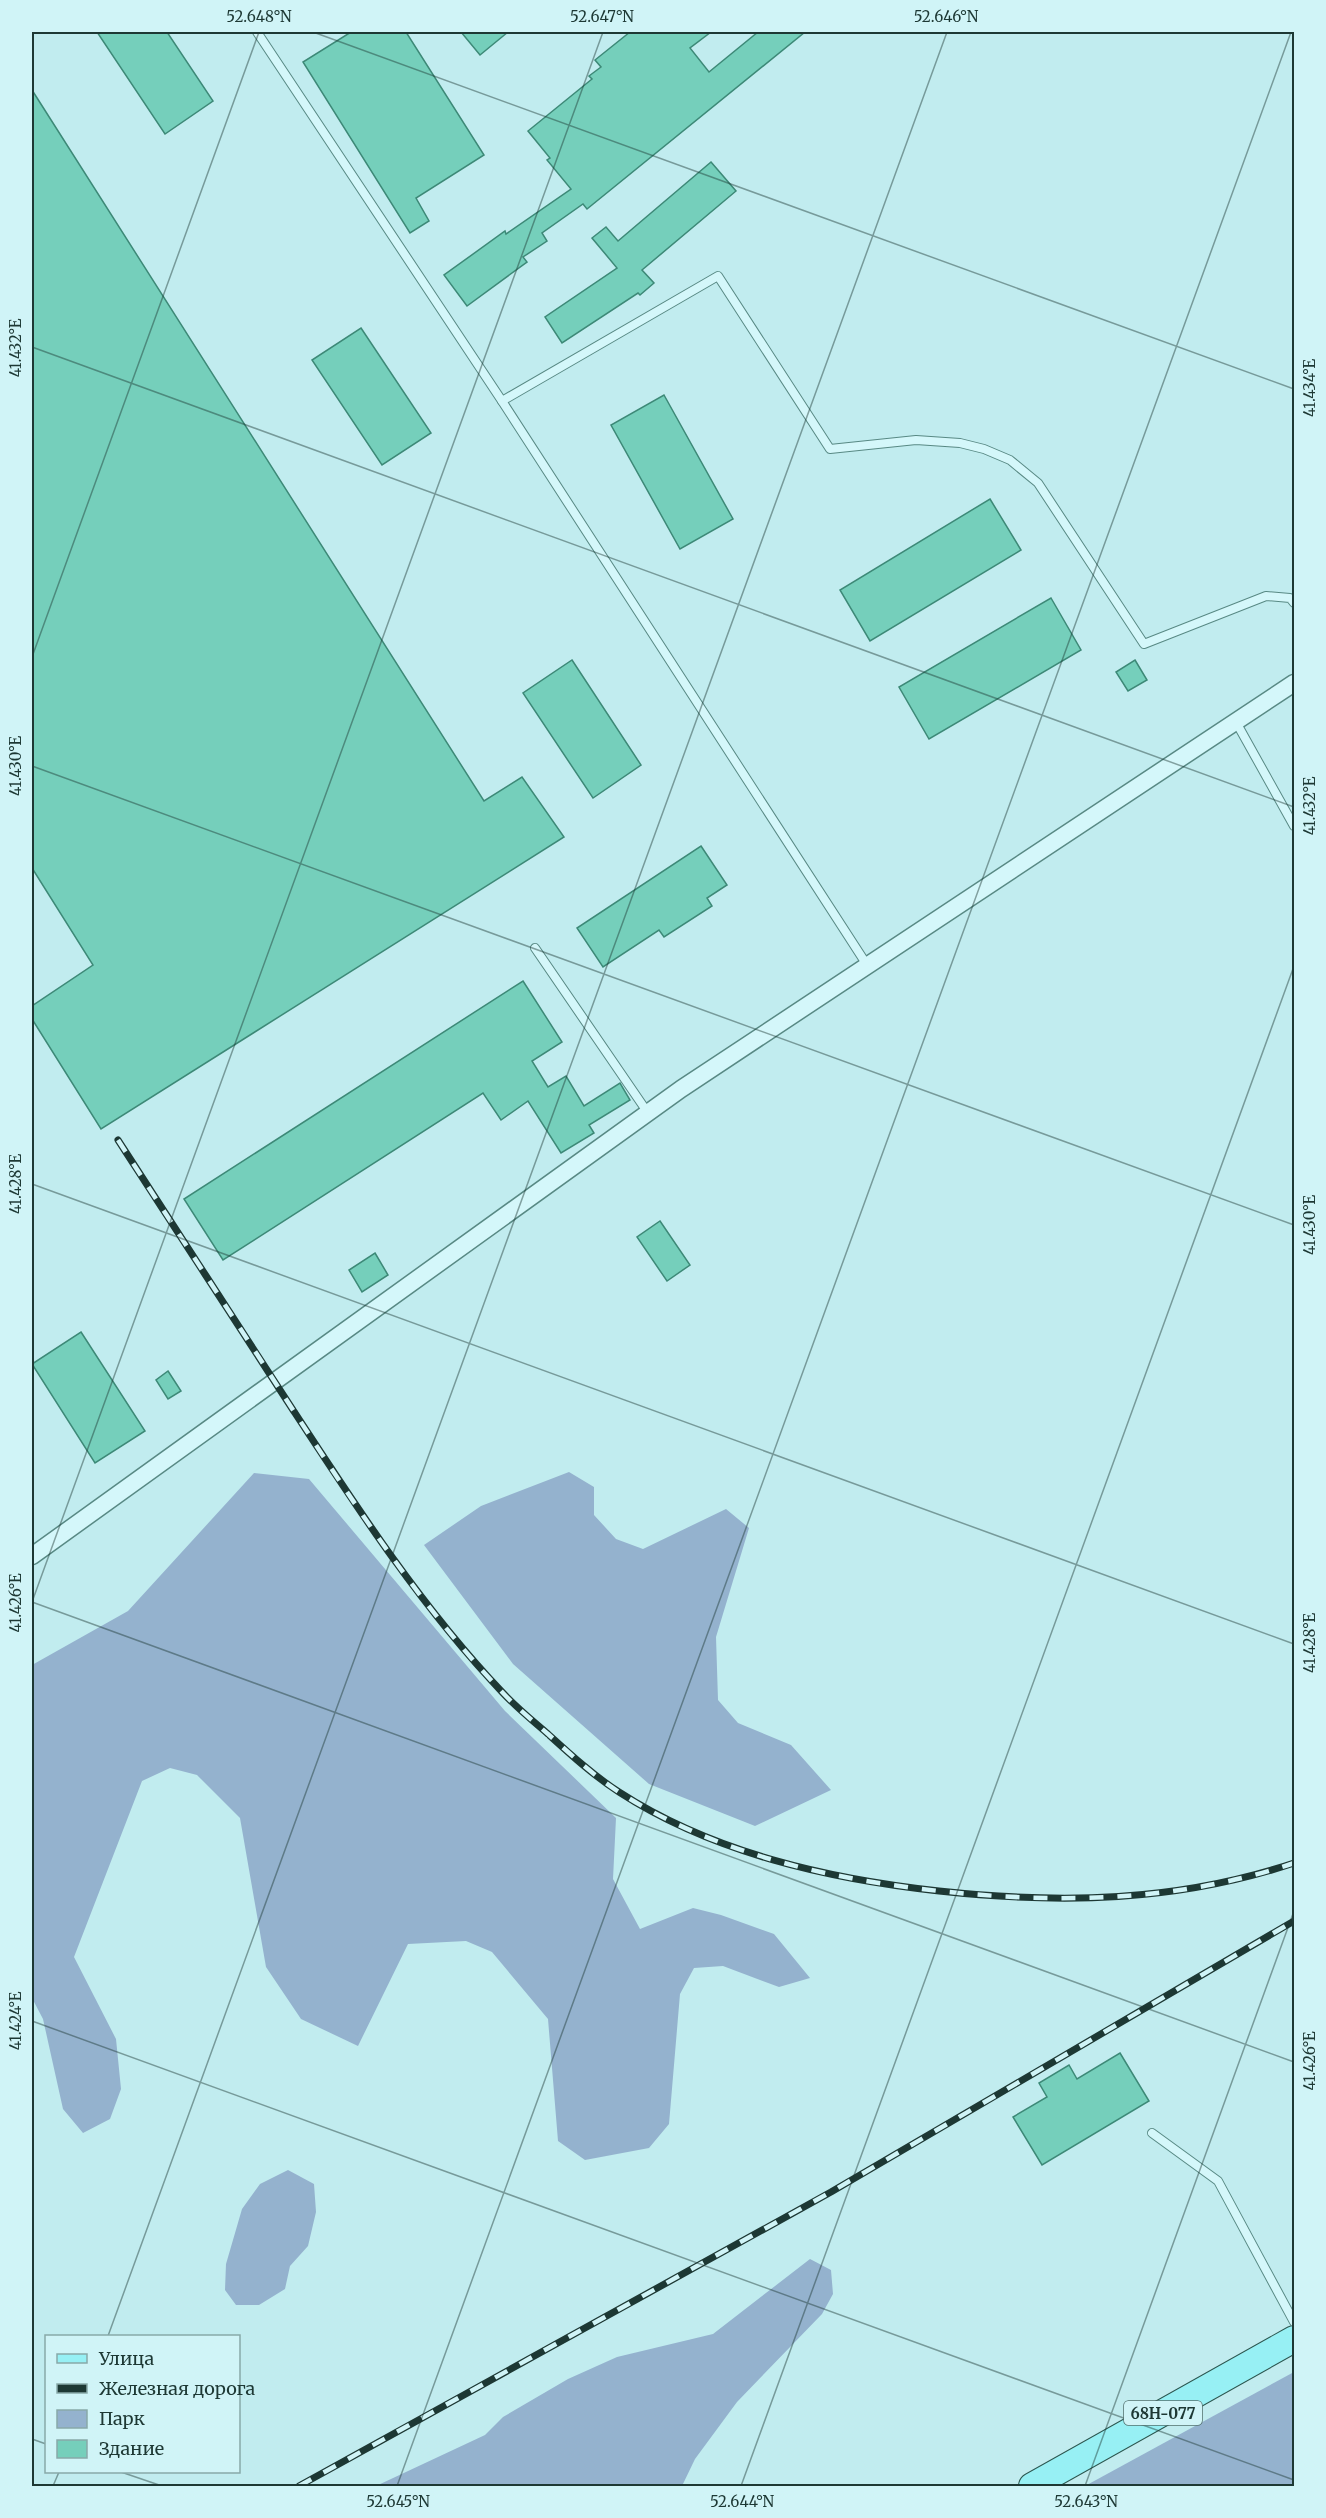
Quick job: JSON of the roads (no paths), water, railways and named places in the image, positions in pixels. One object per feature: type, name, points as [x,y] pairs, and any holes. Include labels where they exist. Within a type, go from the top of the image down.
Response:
[{"type":"main road","name":"68Н-077","points":[[1032,2487],[1294,2339]]},
{"type":"street","points":[[32,1556],[648,1114],[867,965],[1294,683]]},
{"type":"lane","points":[[257,32],[502,401],[867,965]]},
{"type":"lane","points":[[502,401],[718,276],[830,449],[916,440],[960,443],[984,449],[1010,460],[1038,483],[1144,644],[1266,596],[1280,595],[1290,598],[1294,603]]},
{"type":"lane","points":[[1236,722],[1294,826]]},
{"type":"lane","points":[[535,948],[648,1114]]},
{"type":"lane","points":[[1152,2133],[1218,2181],[1294,2322]]},
{"type":"railway","points":[[118,1140],[341,1484],[418,1592],[445,1627],[508,1699],[582,1764],[619,1792],[693,1832],[773,1860],[856,1879],[939,1891],[1029,1898],[1118,1897],[1206,1886],[1294,1863]]},
{"type":"railway","points":[[299,2486],[831,2192],[1294,1921]]}]
